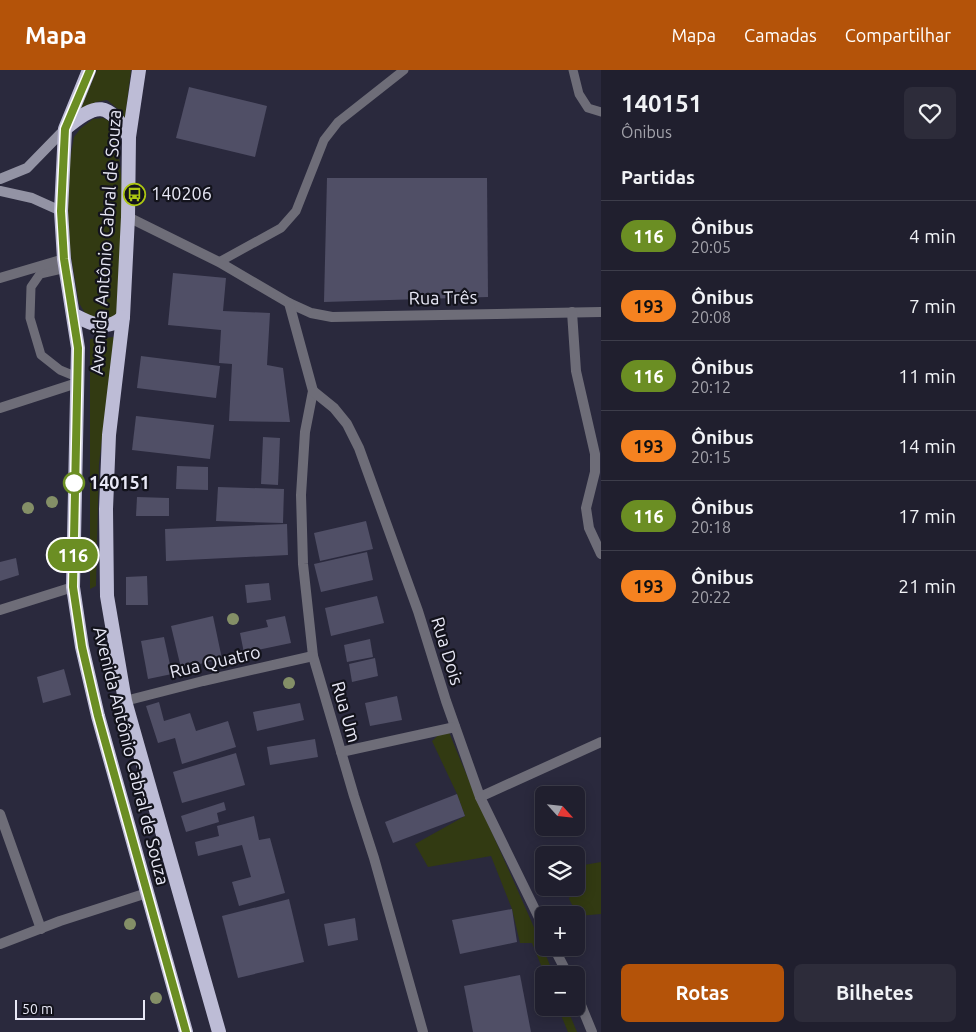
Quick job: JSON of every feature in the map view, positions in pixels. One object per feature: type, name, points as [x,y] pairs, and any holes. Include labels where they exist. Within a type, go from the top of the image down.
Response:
[{"type":"highway","name":"Avenida Antônio Cabral de Souza","points":[[90,70],[65,129],[61,211],[65,264],[78,348],[73,587],[82,647],[98,716],[186,1032]]},
{"type":"highway","name":"Avenida Antônio Cabral de Souza","points":[[139,70],[128,137],[128,217],[123,317],[109,434],[106,509],[107,596],[125,701],[219,1032]]},
{"type":"highway","points":[[65,129],[80,117],[94,110],[106,110],[113,114],[120,122],[128,137]]},
{"type":"highway","points":[[74,316],[102,326],[117,323],[123,317]]},
{"type":"main road","points":[[0,179],[27,168],[65,129]]},
{"type":"main road","points":[[0,191],[32,198],[61,211]]},
{"type":"street","name":"Rua Três","points":[[128,217],[219,262],[289,303],[311,313],[332,316],[601,312]]},
{"type":"street","points":[[0,278],[65,264]]},
{"type":"street","points":[[289,303],[313,391]]},
{"type":"street","points":[[572,312],[576,371],[595,454],[592,486],[586,508],[589,528],[601,554]]},
{"type":"street","points":[[0,408],[77,380]]},
{"type":"street","name":"Rua Um","points":[[313,391],[305,432],[301,495],[302,564],[312,656],[374,858],[424,1032]]},
{"type":"street","name":"Rua Dois","points":[[313,391],[334,408],[347,424],[359,448],[418,611],[455,727],[480,797],[535,910]]},
{"type":"street","points":[[0,610],[73,587]]},
{"type":"street","name":"Rua Quatro","points":[[125,701],[312,656]]},
{"type":"street","points":[[341,752],[455,727]]},
{"type":"street","points":[[480,797],[601,742]]},
{"type":"street","points":[[0,814],[41,928]]},
{"type":"street","points":[[0,944],[41,928],[147,893]]},
{"type":"street","points":[[585,1015],[592,1032]]},
{"type":"lane","points":[[219,262],[281,228],[296,211],[328,134],[338,122],[404,70]]},
{"type":"lane","points":[[573,70],[579,94],[588,108],[601,112]]},
{"type":"lane","points":[[65,264],[40,274],[31,287],[30,318],[40,355],[77,380]]},
{"type":"green space","points":[[97,70],[131,70],[124,127],[118,109],[107,100],[96,102],[80,110]]},
{"type":"green space","points":[[103,118],[111,122],[117,144],[122,191],[122,240],[118,311],[113,320],[89,320],[79,303],[67,233],[68,171],[74,137],[81,128],[93,119]]},
{"type":"green space","points":[[114,337],[99,464],[96,586],[90,589],[90,339]]},
{"type":"green space","points":[[447,727],[535,930],[535,950],[532,943],[520,943],[512,909],[491,856],[428,867],[415,844],[465,816],[457,794],[432,741]]},
{"type":"green space","points":[[601,862],[601,914],[585,915],[585,906],[573,906],[569,899],[570,896],[585,896],[585,865]]},
{"type":"green space","points":[[537,956],[546,956],[550,966],[541,966]]},
{"type":"green space","points":[[561,1016],[570,1016],[577,1032],[568,1032]]},
{"type":"building","points":[[189,87],[267,106],[255,157],[176,138]]},
{"type":"building","points":[[327,178],[487,178],[488,297],[324,302]]},
{"type":"building","points":[[173,273],[226,278],[223,311],[270,313],[267,365],[283,368],[290,422],[229,421],[232,364],[219,363],[221,330],[168,325]]},
{"type":"building","points":[[141,356],[220,366],[216,398],[137,388]]},
{"type":"building","points":[[136,416],[214,425],[210,459],[132,450]]},
{"type":"building","points":[[263,437],[280,438],[278,485],[261,484]]},
{"type":"building","points":[[177,466],[208,467],[208,490],[176,489]]},
{"type":"building","points":[[218,487],[284,489],[283,523],[216,521]]},
{"type":"building","points":[[137,497],[169,498],[169,516],[136,516]]},
{"type":"building","points":[[366,521],[373,549],[320,561],[314,533]]},
{"type":"building","points":[[287,524],[288,555],[166,561],[165,529]]},
{"type":"building","points":[[367,552],[373,580],[321,592],[314,564]]},
{"type":"building","points":[[16,558],[19,575],[0,581],[0,562]]},
{"type":"building","points":[[147,576],[148,605],[126,605],[126,577]]},
{"type":"building","points":[[269,583],[271,600],[247,603],[245,585]]},
{"type":"building","points":[[377,596],[384,623],[331,636],[325,608]]},
{"type":"building","points":[[213,616],[222,659],[181,668],[171,626]]},
{"type":"building","points":[[285,616],[291,643],[244,653],[240,633],[268,627],[266,620]]},
{"type":"building","points":[[164,637],[172,674],[148,679],[141,641]]},
{"type":"building","points":[[370,639],[373,657],[347,662],[344,645]]},
{"type":"building","points":[[375,658],[378,676],[352,682],[349,664]]},
{"type":"building","points":[[64,669],[71,695],[43,703],[37,677]]},
{"type":"building","points":[[397,696],[402,720],[370,726],[365,703]]},
{"type":"building","points":[[159,702],[164,721],[190,713],[196,731],[228,721],[236,747],[182,764],[175,738],[158,743],[146,706]]},
{"type":"building","points":[[300,703],[304,720],[257,731],[253,712]]},
{"type":"building","points":[[315,739],[318,757],[270,765],[267,747]]},
{"type":"building","points":[[236,753],[245,785],[182,803],[173,772]]},
{"type":"building","points":[[457,794],[465,816],[393,843],[385,822]]},
{"type":"building","points":[[224,802],[226,810],[217,813],[219,822],[186,832],[181,816]]},
{"type":"building","points":[[254,816],[259,840],[270,838],[285,893],[239,906],[232,882],[251,877],[242,845],[198,856],[195,842],[219,836],[217,826]]},
{"type":"building","points":[[289,899],[304,962],[238,978],[222,916]]},
{"type":"building","points":[[512,909],[517,942],[460,954],[452,920]]},
{"type":"building","points":[[355,918],[358,940],[328,946],[324,924]]},
{"type":"building","points":[[520,975],[531,1032],[473,1032],[464,986]]},
{"type":"bus line","name":"116","points":[[90,70],[65,129],[61,211],[64,259],[78,348],[73,514],[73,587],[82,647],[98,716],[186,1032]]},
{"type":"place","name":"140206","points":[[135,194]]},
{"type":"place","name":"140151","points":[[74,483]]}]
